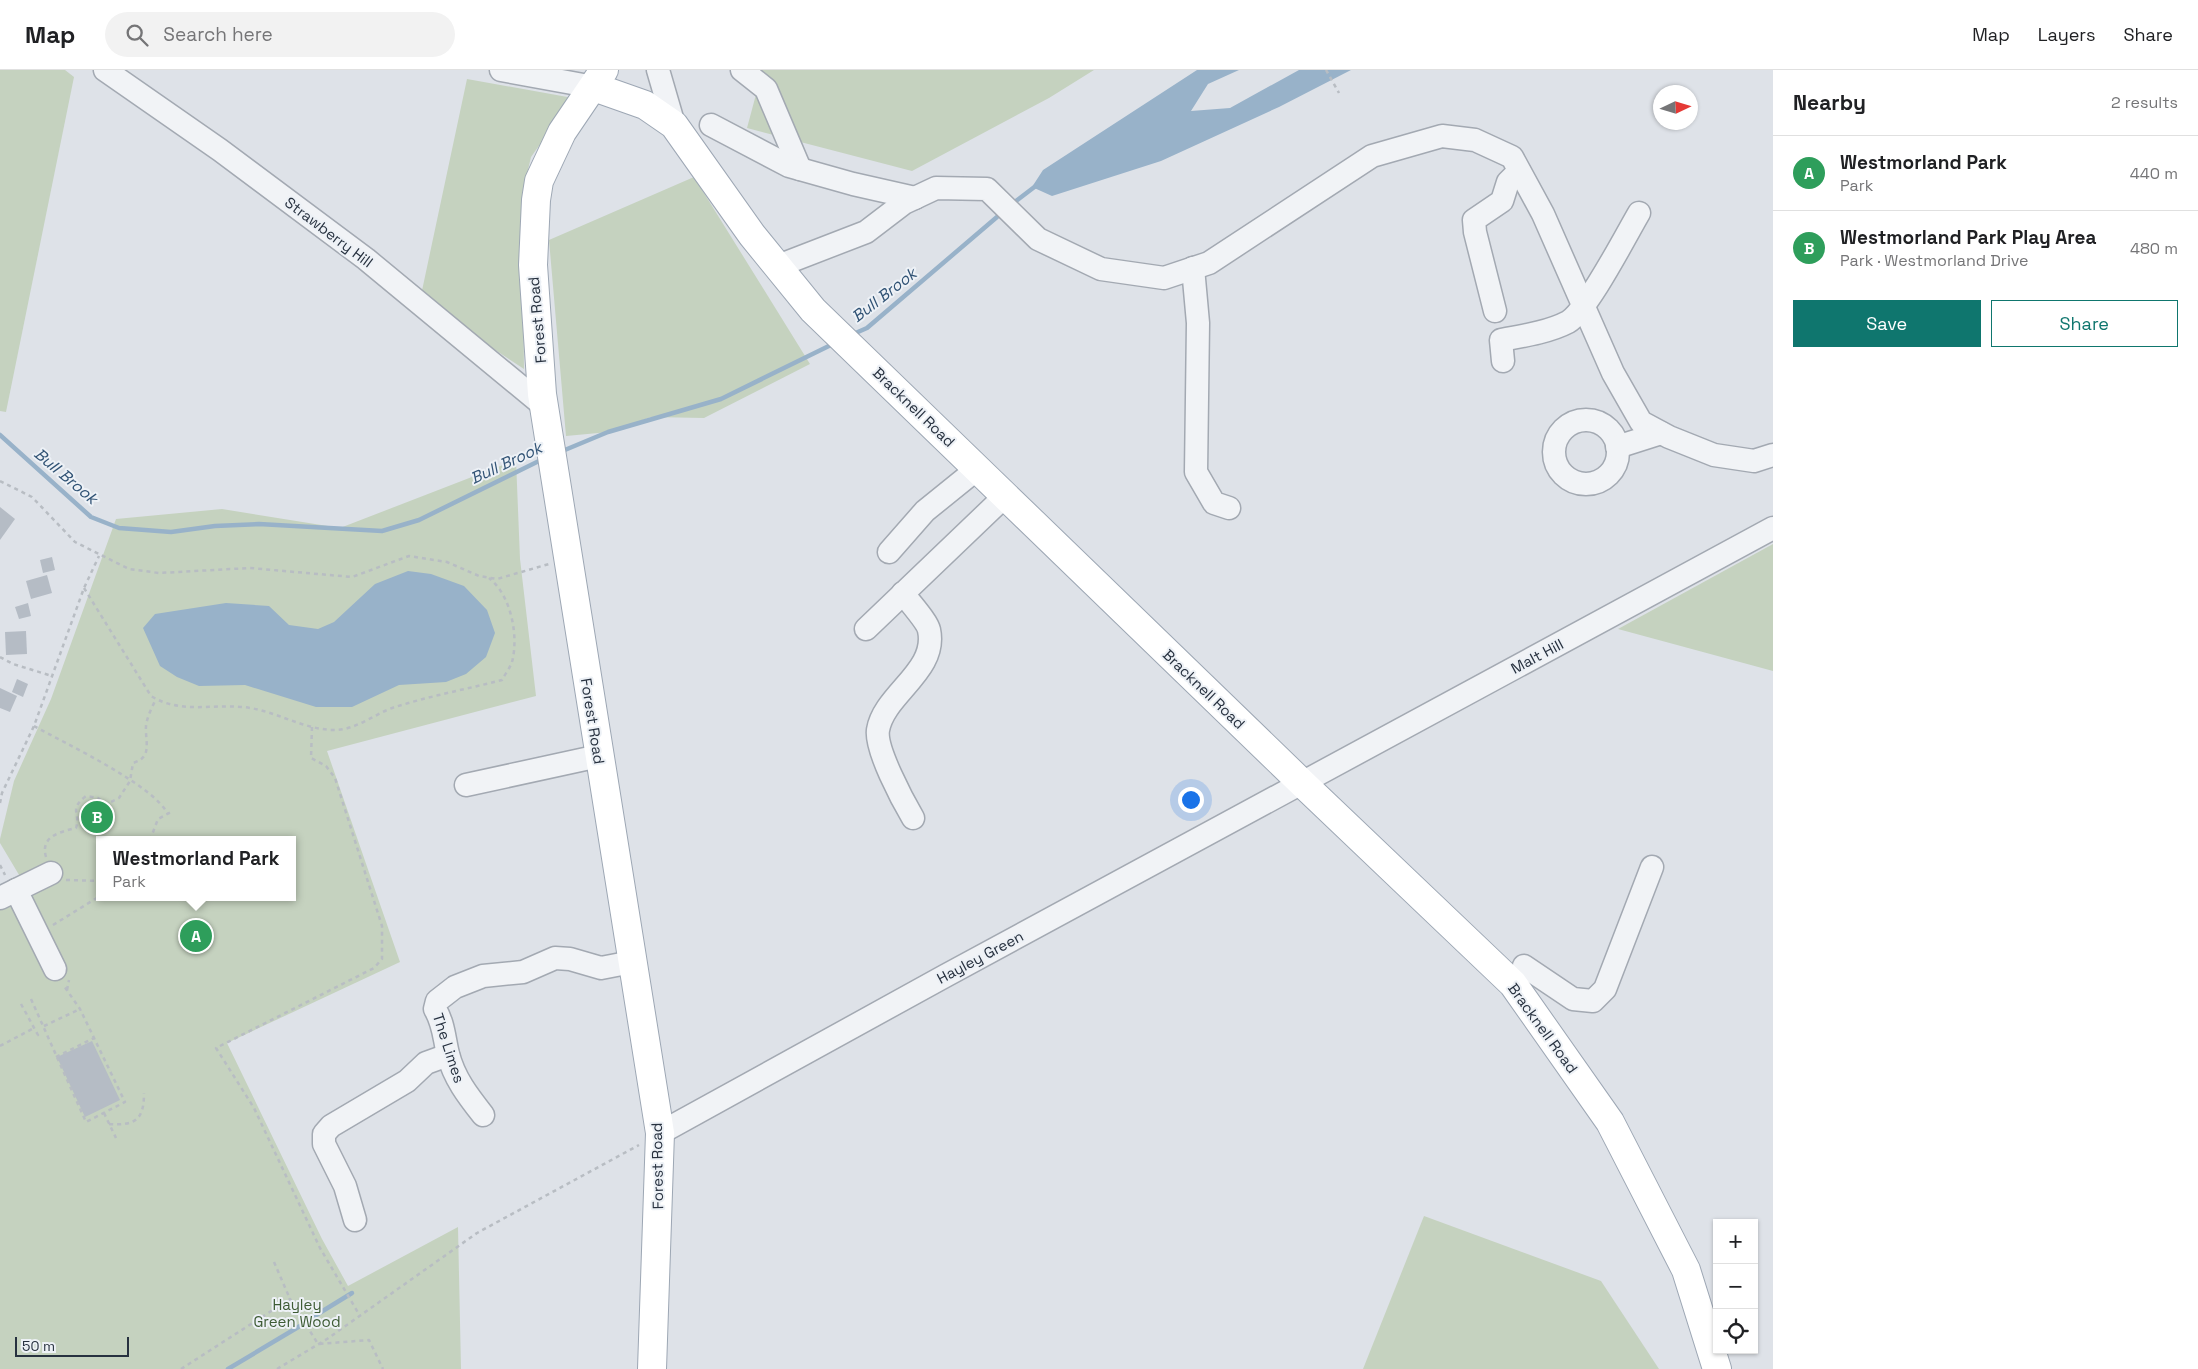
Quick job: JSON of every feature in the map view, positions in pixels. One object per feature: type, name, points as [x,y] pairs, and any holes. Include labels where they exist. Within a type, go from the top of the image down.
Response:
[{"type":"main road","name":"Forest Road","points":[[599,79],[562,132],[540,181],[536,200],[533,265],[544,406],[660,1133],[652,1369]]},
{"type":"main road","name":"Bracknell Road","points":[[599,79],[645,104],[674,125],[752,235],[813,310],[1302,783],[1513,984],[1610,1122],[1686,1270],[1716,1369]]},
{"type":"street","name":"Strawberry Hill","points":[[105,70],[220,150],[366,259],[544,406]]},
{"type":"street","points":[[502,70],[599,79]]},
{"type":"street","points":[[645,104],[653,88],[656,70]]},
{"type":"street","points":[[656,70],[674,125]]},
{"type":"street","points":[[742,70],[766,89],[800,169]]},
{"type":"street","points":[[711,125],[789,166],[853,184],[915,198]]},
{"type":"street","points":[[778,266],[866,232],[904,203],[936,188],[987,189],[1038,239],[1101,269],[1164,278],[1209,263],[1372,156],[1442,136],[1475,140],[1512,157],[1543,214],[1622,390],[1641,422],[1714,455],[1754,461],[1773,455]]},
{"type":"street","points":[[1495,311],[1475,232],[1474,220],[1502,201],[1508,182],[1519,171]]},
{"type":"street","points":[[1504,361],[1501,340],[1529,335],[1569,322],[1584,307],[1640,213]]},
{"type":"street","points":[[1193,268],[1198,323],[1196,472],[1214,503],[1229,508]]},
{"type":"street","points":[[1605,426],[1622,390]]},
{"type":"street","points":[[1581,420],[1589,420],[1605,426],[1615,439],[1617,447],[1616,464],[1611,472],[1598,482],[1581,484],[1566,477],[1556,464],[1554,448],[1556,440],[1566,427],[1581,420]]},
{"type":"street","points":[[1617,447],[1661,432]]},
{"type":"street","points":[[889,552],[925,511],[978,469]]},
{"type":"street","points":[[866,629],[1005,496]]},
{"type":"street","name":"Malt Hill","points":[[1302,783],[1773,528]]},
{"type":"street","points":[[903,593],[929,629],[928,647],[925,659],[885,713],[878,730],[884,760],[913,818]]},
{"type":"street","points":[[466,785],[599,756]]},
{"type":"street","name":"Hayley Green","points":[[660,1133],[1302,783]]},
{"type":"street","points":[[1524,966],[1573,999],[1593,1001],[1605,989],[1652,867]]},
{"type":"street","points":[[50,873],[8,894],[60,971]]},
{"type":"street","name":"The Limes","points":[[483,1115],[462,1088],[448,1055],[444,1029],[435,1009],[437,1001],[455,988],[483,976],[523,972],[555,958],[570,958],[601,968],[632,962]]},
{"type":"street","points":[[355,1220],[345,1186],[324,1144],[324,1134],[331,1126],[407,1081],[426,1063],[448,1055]]},
{"type":"path","points":[[1326,70],[1339,92]]},
{"type":"path","points":[[0,481],[32,497],[76,542],[99,556],[128,569],[159,573],[250,568],[352,578],[409,556],[447,562],[497,579],[568,558]]},
{"type":"path","points":[[0,803],[2,793],[34,726],[84,588],[99,556]]},
{"type":"path","points":[[84,588],[151,696],[168,706],[191,708],[242,707],[262,710],[312,727],[338,730],[395,707],[502,680],[512,663],[514,629],[499,586],[488,577]]},
{"type":"path","points":[[0,657],[13,664],[53,676]]},
{"type":"path","points":[[96,881],[59,880],[50,873],[44,850],[46,841],[52,836],[76,828],[78,823],[75,811],[78,802],[86,796],[98,798],[108,804],[120,798],[130,781],[134,763],[142,761],[146,754],[146,724],[156,699]]},
{"type":"path","points":[[34,726],[156,798],[168,814]]},
{"type":"path","points":[[312,727],[311,758],[326,766],[335,778],[382,926],[382,960],[374,968],[216,1048],[254,1108],[320,1248],[360,1316]]},
{"type":"path","points":[[151,836],[155,823],[173,811]]},
{"type":"path","points":[[48,929],[96,899]]},
{"type":"path","points":[[31,999],[86,1122],[125,1102],[80,1009],[67,990],[60,971]]},
{"type":"path","points":[[60,971],[70,983],[67,990]]},
{"type":"path","points":[[21,1004],[38,1035],[35,1036]]},
{"type":"path","points":[[44,1026],[80,1009]]},
{"type":"path","points":[[0,1046],[34,1028]]},
{"type":"path","points":[[56,1057],[94,1038]]},
{"type":"path","points":[[109,1124],[120,1125],[138,1118],[144,1109],[144,1093]]},
{"type":"path","points":[[104,1113],[116,1138]]},
{"type":"path","points":[[277,1369],[360,1316],[477,1233],[660,1133]]},
{"type":"path","points":[[274,1262],[290,1299],[318,1344]]},
{"type":"path","points":[[181,1369],[290,1299]]},
{"type":"path","points":[[318,1344],[369,1340],[383,1369]]},
{"type":"green space","points":[[0,70],[65,70],[74,77],[6,412],[0,411]]},
{"type":"green space","points":[[739,70],[1094,70],[1049,98],[912,171],[747,128],[758,87]]},
{"type":"green space","points":[[467,79],[573,98],[531,157],[522,195],[524,369],[420,300]]},
{"type":"green space","points":[[694,177],[810,364],[704,418],[651,417],[609,432],[566,436],[549,240]]},
{"type":"green space","name":"Hayley Green Wood","points":[[516,460],[520,559],[536,696],[327,751],[400,962],[227,1043],[322,1239],[348,1286],[458,1227],[461,1369],[0,1369],[0,910],[31,895],[0,843],[14,781],[51,699],[116,519],[222,509],[340,528]]},
{"type":"green space","points":[[1773,544],[1773,671],[1618,629]]},
{"type":"green space","points":[[1424,1216],[1601,1281],[1659,1369],[1363,1369]]},
{"type":"water","points":[[1197,70],[1239,70],[1208,84],[1191,111],[1230,108],[1299,70],[1351,70],[1279,107],[1161,161],[1052,196],[1032,187],[1043,170]]},
{"type":"water","points":[[408,571],[431,574],[464,586],[487,610],[495,633],[486,657],[466,674],[446,682],[399,685],[352,707],[316,707],[245,685],[199,686],[177,677],[160,666],[143,628],[155,614],[226,603],[269,606],[289,625],[318,629],[334,622],[375,584]]},
{"type":"building","points":[[0,507],[15,519],[0,540]]},
{"type":"building","points":[[52,557],[55,570],[43,573],[40,560]]},
{"type":"building","points":[[47,575],[52,593],[31,599],[26,581]]},
{"type":"building","points":[[28,603],[31,616],[19,619],[15,607]]},
{"type":"building","points":[[26,631],[27,654],[6,655],[5,632]]},
{"type":"building","points":[[17,679],[28,684],[23,697],[12,692]]},
{"type":"building","points":[[0,688],[17,696],[10,712],[0,708]]},
{"type":"building","points":[[92,1041],[120,1100],[85,1117],[57,1057]]},
{"type":"waterway","name":"Bull Brook","points":[[1016,201],[1037,185]]},
{"type":"waterway","name":"Bull Brook","points":[[851,335],[867,328],[997,217]]},
{"type":"waterway","name":"Bull Brook","points":[[560,452],[608,432],[721,399],[835,343]]},
{"type":"waterway","name":"Bull Brook","points":[[0,435],[91,517],[119,528],[171,532],[215,526],[259,524],[382,531],[419,520],[543,459]]},
{"type":"waterway","points":[[308,1320],[352,1293]]},
{"type":"waterway","points":[[228,1369],[300,1326]]},
{"type":"place","name":"Westmorland Park Play Area","points":[[97,817]]},
{"type":"place","name":"Westmorland Park","points":[[196,936]]}]
